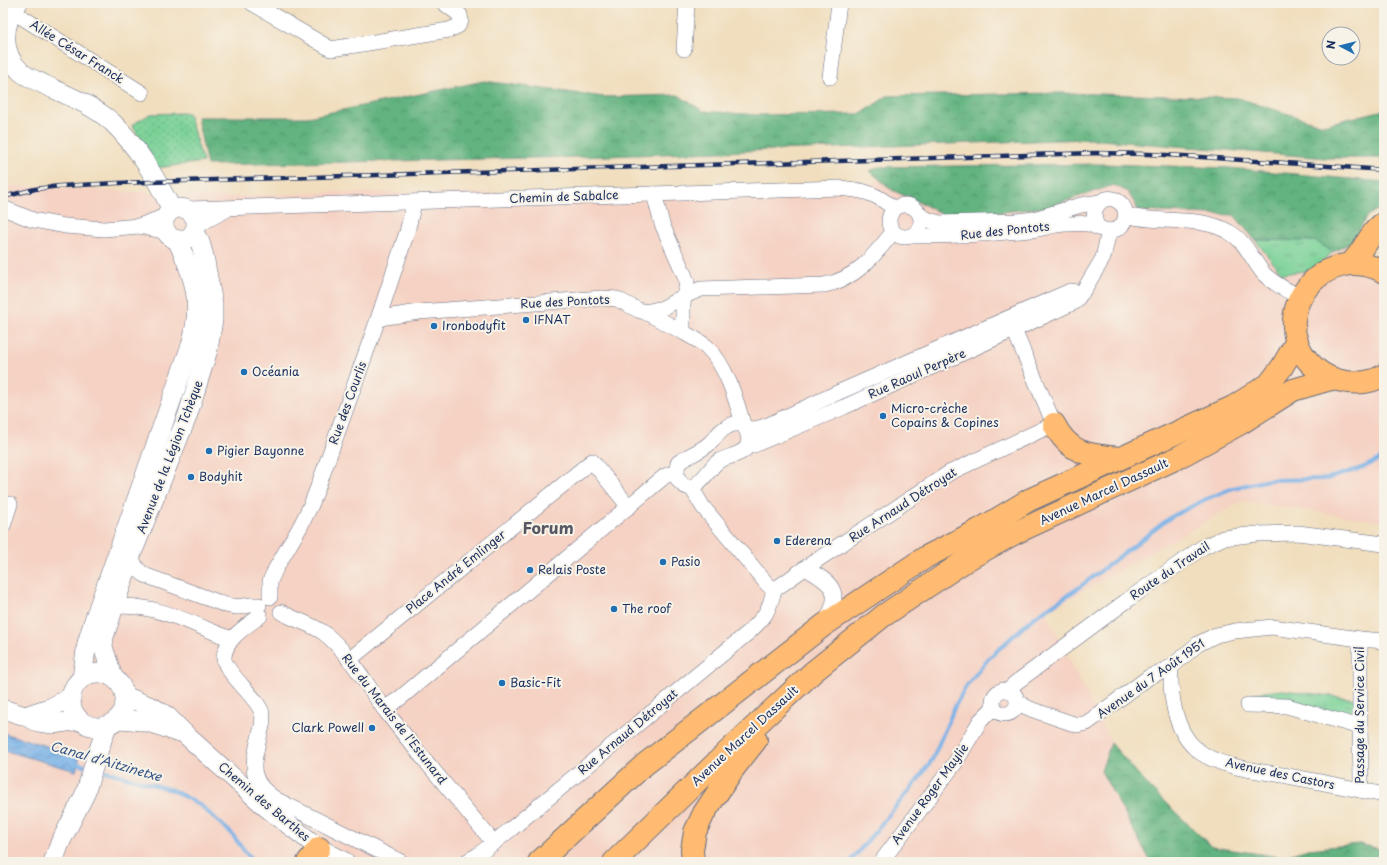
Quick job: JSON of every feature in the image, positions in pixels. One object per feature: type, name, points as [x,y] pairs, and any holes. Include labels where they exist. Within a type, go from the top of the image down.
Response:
[{"type":"main road","points":[[1350,264],[1357,258],[1378,226],[1384,223]]},
{"type":"main road","points":[[1384,272],[1363,264],[1350,264],[1330,269],[1312,281],[1300,297],[1295,311],[1294,326],[1297,341],[1304,357],[1316,369],[1331,379],[1348,383],[1365,382],[1384,375]]},
{"type":"main road","name":"Avenue Marcel Dassault","points":[[882,616],[912,582],[979,530],[1028,500],[1233,407],[1269,384],[1282,367],[1297,341]]},
{"type":"main road","name":"Avenue Marcel Dassault","points":[[614,862],[721,758],[814,672],[882,616],[968,559],[1015,533],[1177,458],[1241,423],[1293,390],[1331,379]]},
{"type":"main road","points":[[1054,424],[1061,437],[1078,451],[1097,456],[1120,458]]},
{"type":"main road","points":[[539,862],[644,765],[824,624],[926,557],[979,530]]},
{"type":"main road","points":[[692,862],[695,832],[711,802],[734,768],[770,722],[814,672]]},
{"type":"street","points":[[252,3],[331,49],[449,30],[458,26],[461,21],[460,15],[444,3]]},
{"type":"street","points":[[684,49],[687,3]]},
{"type":"street","points":[[830,78],[839,3]]},
{"type":"street","name":"Allée César Franck","points":[[15,7],[142,93]]},
{"type":"street","name":"Avenue de la Légion Tchèque","points":[[15,7],[7,22],[5,40],[15,65],[22,73],[30,78],[79,100],[96,110],[126,137],[158,182],[180,224],[196,291],[198,317],[196,330],[94,620],[87,643],[82,678]]},
{"type":"street","name":"Chemin de Sabalce","points":[[3,208],[33,220],[65,226],[104,229],[180,224],[228,209],[839,188],[870,193],[887,202],[894,209]]},
{"type":"street","points":[[654,194],[662,224],[687,282],[683,304],[683,332]]},
{"type":"street","points":[[1109,198],[1114,199],[1122,205],[1126,215],[1125,220],[1119,228],[1104,229],[1094,217],[1094,211],[1100,202],[1109,198]]},
{"type":"street","name":"Rue des Pontots","points":[[921,216],[929,220],[944,223],[1017,221],[1034,219],[1081,205],[1100,202]]},
{"type":"street","name":"Rue des Courlis","points":[[263,606],[270,581],[276,568],[311,505],[378,319],[407,232],[414,203]]},
{"type":"street","points":[[902,205],[912,206],[921,216],[922,220],[919,230],[912,236],[902,237],[893,232],[890,227],[889,217],[894,209],[902,205]]},
{"type":"street","points":[[1126,215],[1149,219],[1202,223],[1218,226],[1240,240],[1264,273],[1271,280],[1300,297]]},
{"type":"street","name":"Avenue de la Légion Tchèque","points":[[113,677],[103,647],[104,637],[131,556],[187,418],[208,350],[213,320],[213,304],[200,242],[180,224]]},
{"type":"street","name":"Rue des Pontots","points":[[912,236],[951,236],[1005,233],[1033,230],[1064,224],[1086,224],[1104,229]]},
{"type":"street","name":"Rue Raoul Perpère","points":[[691,487],[701,481],[718,461],[742,451],[748,446],[754,445],[844,407],[1075,302],[1103,258],[1104,229]]},
{"type":"street","points":[[645,312],[663,308],[684,296],[701,289],[824,285],[835,283],[852,274],[867,263],[893,232]]},
{"type":"street","name":"Rue Raoul Perpère","points":[[676,472],[678,463],[685,457],[697,453],[710,444],[727,425],[734,424],[744,426],[751,430],[768,426],[837,393],[1070,291],[1082,293]]},
{"type":"street","name":"Rue des Pontots","points":[[378,319],[419,312],[602,298],[617,299],[683,332],[705,346],[715,356],[722,368],[737,404],[744,426]]},
{"type":"street","points":[[1014,330],[1054,424]]},
{"type":"street","name":"Rue Arnaud Détroyat","points":[[466,862],[494,843],[749,632],[761,621],[770,606],[774,590],[949,473],[1054,424]]},
{"type":"street","points":[[744,426],[749,437],[748,446]]},
{"type":"street","name":"Place André Emlinger","points":[[349,660],[592,461],[629,507]]},
{"type":"street","points":[[384,709],[400,699],[665,476],[676,472],[678,479],[682,484],[691,487],[703,507],[767,584],[774,590]]},
{"type":"street","points":[[3,526],[10,504]]},
{"type":"street","name":"Route du Travail","points":[[1014,696],[1014,684],[1129,599],[1203,547],[1223,538],[1257,534],[1298,533],[1384,544]]},
{"type":"street","points":[[131,556],[138,571],[147,576],[226,605],[238,608],[250,605],[263,606]]},
{"type":"street","points":[[805,568],[826,580],[832,589],[835,598],[833,610],[824,624]]},
{"type":"street","points":[[263,606],[266,620],[273,620],[280,612],[281,605],[273,598],[263,606],[231,639],[224,656],[226,666],[257,704],[262,713],[263,722],[254,760],[253,770],[255,777],[269,795],[277,800],[401,862]]},
{"type":"street","points":[[113,607],[136,607],[164,613],[231,639]]},
{"type":"street","name":"Rue du Marais de l'Estunard","points":[[280,612],[314,627],[325,634],[339,647],[367,682],[384,709],[494,843]]},
{"type":"street","name":"Avenue du 7 Août 1951","points":[[1014,696],[1024,706],[1077,725],[1087,723],[1095,718],[1149,677],[1171,667],[1198,644],[1216,635],[1246,629],[1272,627],[1384,641]]},
{"type":"street","name":"Passage du Service Civil","points":[[1360,639],[1360,790]]},
{"type":"street","name":"Avenue des Castors","points":[[1171,667],[1173,701],[1176,716],[1184,736],[1195,749],[1210,759],[1242,768],[1384,795]]},
{"type":"street","points":[[53,862],[60,843],[85,794],[98,752],[113,722],[124,708],[125,696],[122,685],[113,677],[100,672],[92,673],[82,678],[76,683],[72,690],[71,706],[74,714],[84,723],[94,727],[113,722]]},
{"type":"street","points":[[1002,690],[1014,696],[1017,704],[1014,711],[1007,714],[999,713],[994,707],[994,699],[1002,690]]},
{"type":"street","name":"Chemin des Barthes","points":[[125,696],[154,708],[167,716],[267,808],[314,855],[345,862]]},
{"type":"street","points":[[25,716],[52,707],[71,697]]},
{"type":"street","points":[[1248,705],[1287,706],[1360,727]]},
{"type":"street","name":"Avenue Roger Maylie","points":[[881,862],[955,763],[980,721],[994,707]]},
{"type":"street","points":[[3,709],[38,722],[53,724],[84,723]]},
{"type":"street","name":"Chemin des Barthes","points":[[113,722],[141,720],[157,724],[187,736]]},
{"type":"street","points":[[84,723],[98,752]]},
{"type":"shaded area","points":[[881,181],[892,190],[949,218],[1047,207],[1114,185],[1128,192],[1139,211],[1234,215],[1282,274],[1312,270],[1333,252],[1352,242],[1384,263],[1384,522],[1242,501],[1046,612],[1111,743],[1101,771],[1151,862],[3,862],[3,185],[229,197],[329,192],[654,194],[828,188]]},
{"type":"green space","points":[[484,81],[604,97],[678,95],[703,111],[757,115],[861,114],[887,96],[1061,93],[1238,98],[1323,125],[1384,110],[1384,158],[1326,158],[1088,139],[576,157],[207,165],[197,117],[308,117]]},
{"type":"green space","points":[[188,113],[203,162],[156,168],[132,125],[150,114]]},
{"type":"green space","points":[[1103,164],[1229,168],[1384,182],[1384,206],[1367,216],[1352,242],[1333,252],[1316,241],[1255,240],[1234,215],[1139,211],[1128,192],[1114,185],[1047,207],[949,218],[892,190],[870,171],[879,167]]},
{"type":"green space","points":[[1255,240],[1316,241],[1333,252],[1312,270],[1282,274]]},
{"type":"green space","points":[[1283,690],[1356,699],[1356,718],[1256,701],[1253,693]]},
{"type":"green space","points":[[1111,743],[1150,788],[1212,847],[1281,857],[1308,849],[1359,844],[1384,850],[1384,862],[1151,862],[1101,771]]},
{"type":"water","points":[[3,733],[80,756],[76,771],[3,750]]},
{"type":"waterway","points":[[850,862],[917,781],[932,760],[955,706],[967,685],[988,659],[1033,618],[1077,589],[1171,517],[1206,499],[1233,488],[1269,480],[1326,479],[1362,468],[1384,457]]},
{"type":"waterway","name":"Canal d'Aitzinetxe","points":[[73,762],[89,767]]},
{"type":"waterway","name":"Canal d'Aitzinetxe","points":[[98,769],[172,790],[200,805],[231,833],[253,862]]},
{"type":"railway","points":[[3,197],[35,189],[118,183],[1095,153],[1201,157],[1384,170]]},
{"type":"place","name":"IFNAT","points":[[526,320]]},
{"type":"place","name":"Ironbodyfit","points":[[434,326]]},
{"type":"place","name":"Océania","points":[[244,372]]},
{"type":"place","name":"Micro-crèche Copains & Copines","points":[[883,416]]},
{"type":"place","name":"Pigier Bayonne","points":[[209,451]]},
{"type":"place","name":"Bodyhit","points":[[191,477]]},
{"type":"place","name":"Ederena","points":[[777,541]]},
{"type":"place","name":"Pasio","points":[[663,562]]},
{"type":"place","name":"Relais Poste","points":[[530,570]]},
{"type":"place","name":"The roof","points":[[614,609]]},
{"type":"place","name":"Basic-Fit","points":[[502,683]]},
{"type":"place","name":"Clark Powell","points":[[372,728]]},
{"type":"district","name":"Forum","points":[[548,528]]}]
